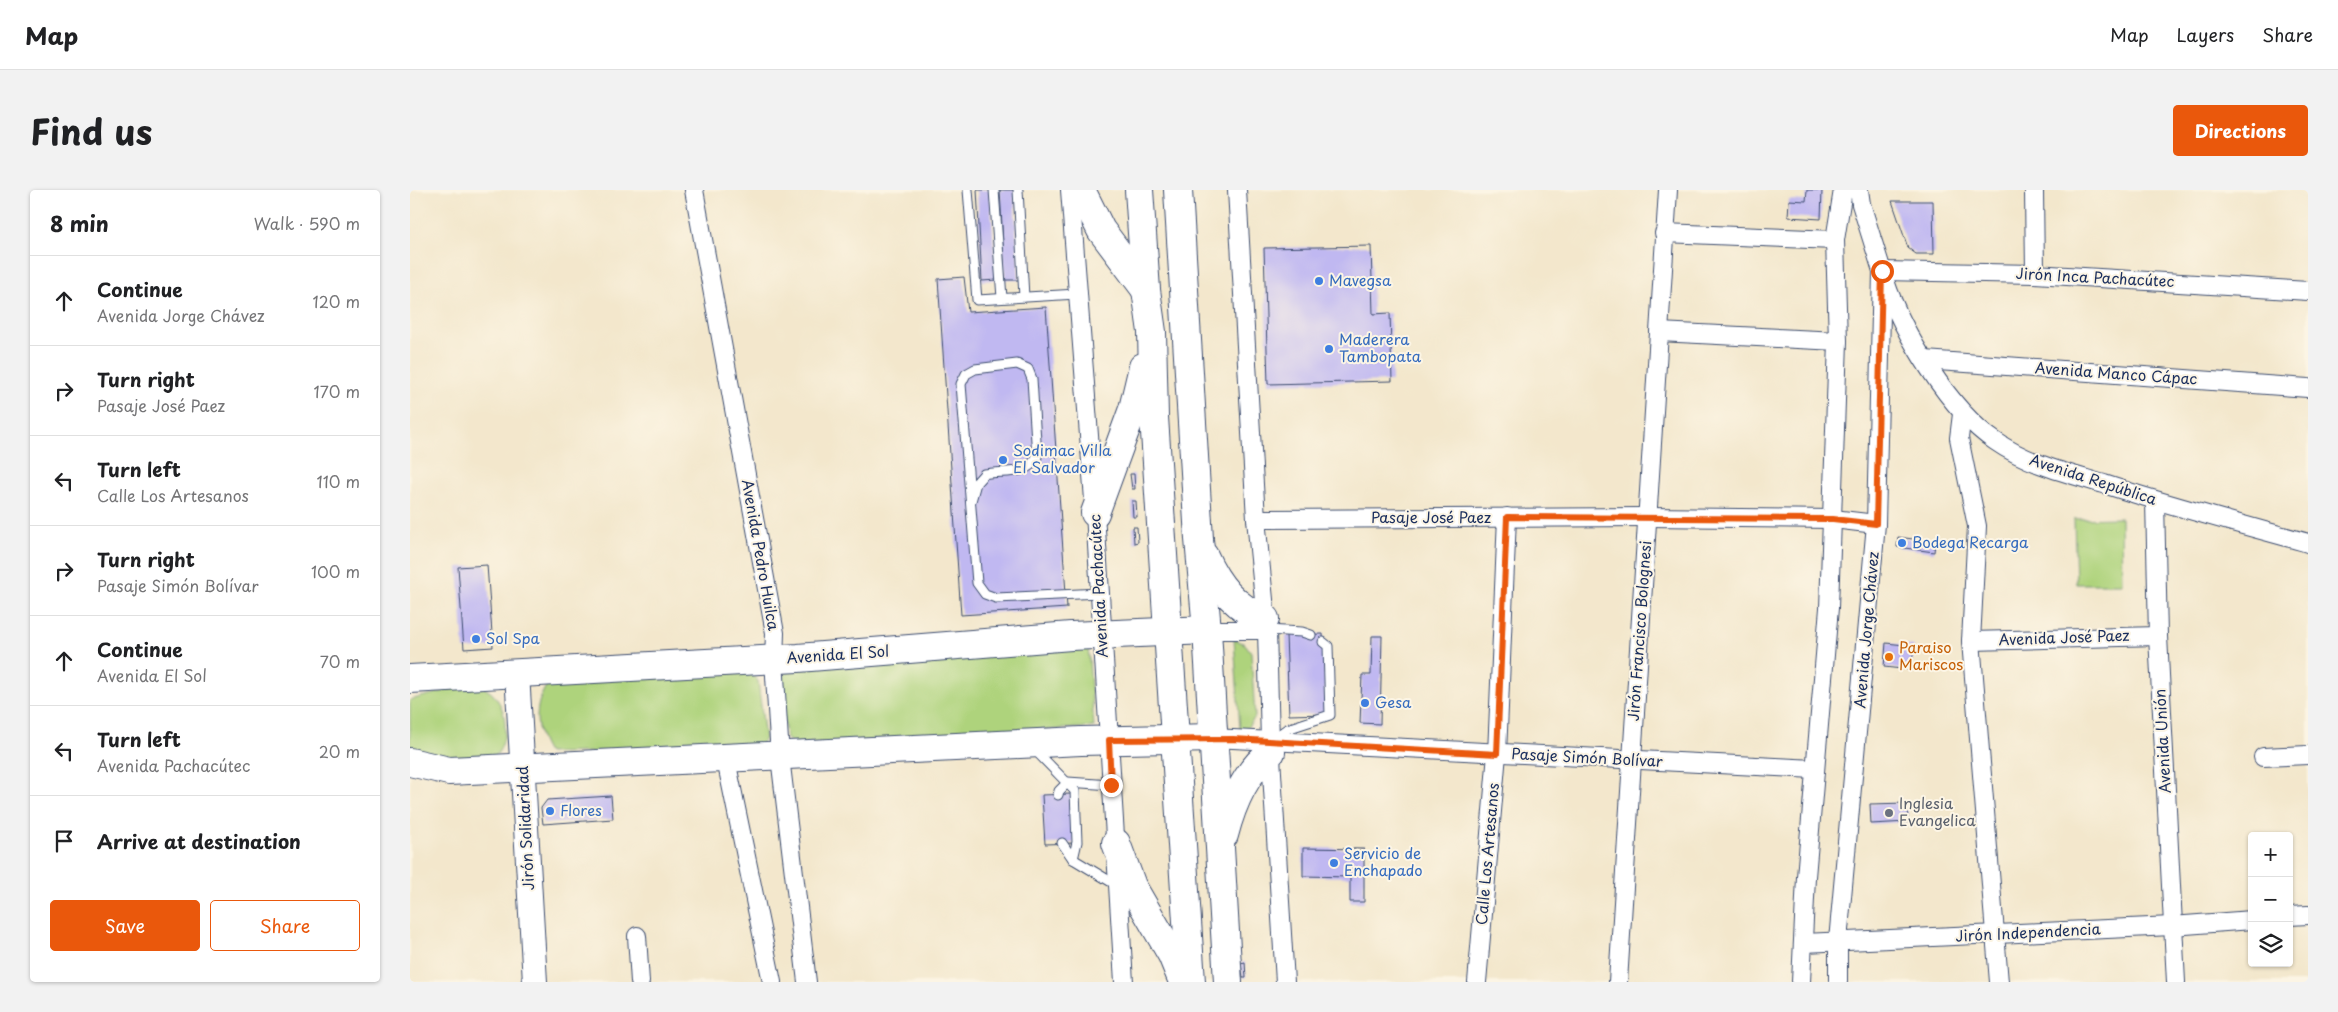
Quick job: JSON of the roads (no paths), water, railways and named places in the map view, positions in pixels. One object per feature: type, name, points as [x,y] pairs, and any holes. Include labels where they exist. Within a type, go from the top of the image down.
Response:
[{"type":"main road","points":[[1081,190],[1101,230],[1146,290]]},
{"type":"main road","points":[[1139,190],[1146,290],[1152,332],[1154,417],[1191,982]]},
{"type":"main road","points":[[1178,190],[1228,982]]},
{"type":"main road","points":[[1182,242],[1189,190]]},
{"type":"main road","points":[[1095,513],[1132,409],[1152,332]]},
{"type":"main road","points":[[1199,539],[1212,570],[1232,599],[1266,624]]},
{"type":"main road","name":"Avenida El Sol","points":[[410,679],[774,660],[1102,634],[1207,630]]},
{"type":"main road","points":[[410,762],[450,771],[726,760],[1109,740],[1213,738]]},
{"type":"main road","points":[[1221,851],[1231,812],[1241,789],[1271,746]]},
{"type":"main road","points":[[1116,843],[1132,886],[1172,955],[1183,982]]},
{"type":"street","name":"Avenida Pedro Huilca","points":[[694,190],[775,633],[774,660],[780,757],[807,982]]},
{"type":"street","name":"Avenida Pachacútec","points":[[1070,190],[1095,513],[1124,982]]},
{"type":"street","points":[[1237,190],[1256,519],[1266,624],[1285,982]]},
{"type":"street","name":"Jirón Francisco Bolognesi","points":[[1618,982],[1668,190]]},
{"type":"street","points":[[1801,982],[1814,769],[1829,608],[1838,341],[1835,240],[1844,190]]},
{"type":"street","name":"Avenida Jorge Chávez","points":[[1838,982],[1838,941],[1876,524],[1882,271],[1861,204],[1859,190]]},
{"type":"street","points":[[2034,190],[2035,274]]},
{"type":"street","points":[[1664,233],[1835,240]]},
{"type":"street","name":"Jirón Inca Pachacútec","points":[[1882,271],[2035,274],[2308,291]]},
{"type":"street","name":"Avenida República","points":[[1882,271],[1899,315],[1916,348],[1962,414],[1994,441],[2030,461],[2155,500],[2308,543]]},
{"type":"street","points":[[1659,332],[1838,341]]},
{"type":"street","name":"Avenida Manco Cápac","points":[[1925,360],[2308,388]]},
{"type":"street","points":[[1962,414],[1959,438],[1977,526],[1971,641],[1999,982]]},
{"type":"street","name":"Avenida Unión","points":[[2155,500],[2158,636],[2176,982]]},
{"type":"street","name":"Calle Los Artesanos","points":[[1477,982],[1497,754],[1507,517]]},
{"type":"street","name":"Pasaje José Paez","points":[[1256,519],[1647,517],[1833,519],[1876,524]]},
{"type":"street","name":"Avenida El Sol","points":[[1207,630],[1266,624]]},
{"type":"street","name":"Avenida José Paez","points":[[1971,641],[2158,636]]},
{"type":"street","name":"Jirón Solidaridad","points":[[517,673],[535,982]]},
{"type":"street","points":[[1213,738],[1271,746]]},
{"type":"street","name":"Pasaje Simón Bolívar","points":[[1271,746],[1497,754],[1814,769]]},
{"type":"street","points":[[2263,757],[2308,755]]},
{"type":"street","points":[[726,760],[772,982]]},
{"type":"street","points":[[410,776],[450,771]]},
{"type":"street","points":[[2293,916],[2308,915]]},
{"type":"street","name":"Jirón Independencia","points":[[1804,943],[1996,935],[2248,920]]},
{"type":"street","points":[[637,936],[640,982]]},
{"type":"lane","points":[[968,190],[977,300],[1077,294]]},
{"type":"lane","points":[[994,190],[1002,298]]},
{"type":"lane","points":[[1018,190],[1024,297]]},
{"type":"lane","points":[[971,501],[976,483],[984,474],[1024,470],[1033,465],[1037,457],[1032,379],[1028,369],[1018,364],[975,369],[966,374],[961,384],[977,583],[985,594],[996,598],[1100,593]]},
{"type":"lane","points":[[1266,624],[1305,634]]},
{"type":"lane","points":[[1271,746],[1287,729],[1307,718],[1330,715],[1328,646],[1323,642]]},
{"type":"lane","points":[[1029,744],[1075,791],[1077,842],[1073,859]]},
{"type":"lane","points":[[1058,795],[1059,791],[1068,782],[1111,785]]},
{"type":"lane","points":[[1062,843],[1073,859],[1118,886]]},
{"type":"place","name":"Mavegsa","points":[[1319,281]]},
{"type":"place","name":"Maderera Tambopata","points":[[1329,349]]},
{"type":"place","name":"Sodimac Villa El Salvador","points":[[1003,460]]},
{"type":"place","name":"Bodega Recarga","points":[[1902,543]]},
{"type":"place","name":"Sol Spa","points":[[476,639]]},
{"type":"place","name":"Paraiso Mariscos","points":[[1889,657]]},
{"type":"place","name":"Gesa","points":[[1365,703]]},
{"type":"place","name":"Flores","points":[[550,811]]},
{"type":"place","name":"Inglesia Evangelica","points":[[1889,813]]},
{"type":"place","name":"Servicio de Enchapado","points":[[1334,863]]}]
